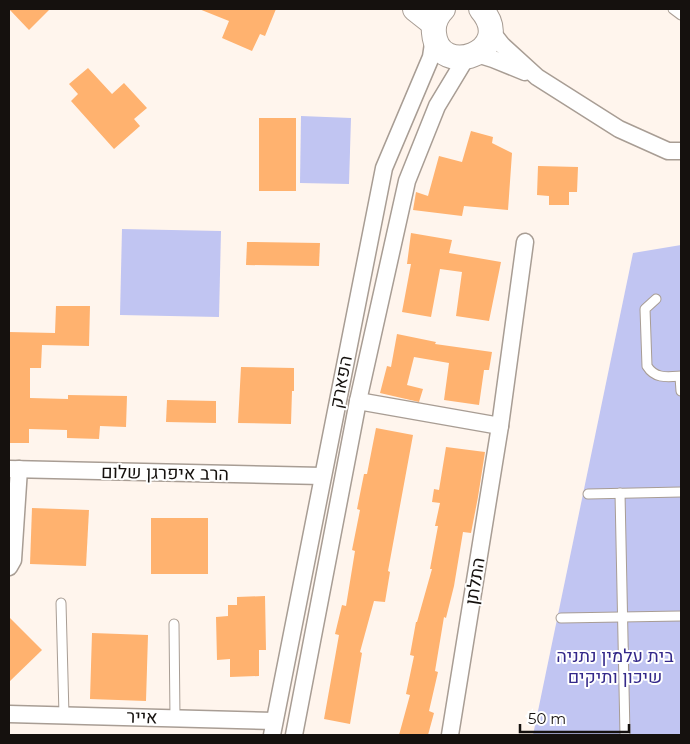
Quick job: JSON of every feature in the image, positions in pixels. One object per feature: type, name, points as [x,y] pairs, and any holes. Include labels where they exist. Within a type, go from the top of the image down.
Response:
[{"type":"street","points":[[415,9],[437,23],[443,51],[450,56],[472,56],[493,59],[537,76]]},
{"type":"street","points":[[472,56],[484,48],[489,40],[490,18]]},
{"type":"street","points":[[490,18],[502,45],[537,76],[619,129],[668,151],[681,151]]},
{"type":"street","name":"הפארק","points":[[273,728],[384,168],[431,57],[437,23]]},
{"type":"street","name":"הפארק","points":[[294,735],[358,401],[407,181],[436,106],[472,56]]},
{"type":"street","name":"התלתן","points":[[450,735],[500,426],[525,242]]},
{"type":"street","points":[[358,401],[500,426]]},
{"type":"street","points":[[9,567],[13,560],[14,469]]},
{"type":"street","name":"הרב איפרגן שלום","points":[[14,469],[322,476]]},
{"type":"street","name":"אייר","points":[[9,714],[175,718],[273,728]]},
{"type":"lane","points":[[673,9],[681,15]]},
{"type":"lane","points":[[656,299],[645,309],[647,366],[657,376],[681,376],[681,391]]},
{"type":"lane","points":[[588,494],[681,492]]},
{"type":"lane","points":[[620,494],[625,735]]},
{"type":"lane","points":[[62,603],[64,715]]},
{"type":"lane","points":[[561,618],[681,616]]},
{"type":"lane","points":[[174,624],[175,718]]},
{"type":"green space","points":[[301,116],[351,118],[349,184],[300,183]]},
{"type":"green space","points":[[122,229],[221,231],[219,317],[120,315]]},
{"type":"green space","name":"בית עלמין נתניה שיכון ותיקים","points":[[681,245],[681,735],[533,735],[633,253]]},
{"type":"building","points":[[9,9],[50,9],[29,30]]},
{"type":"building","points":[[199,9],[276,9],[265,36],[260,34],[252,51],[222,38],[229,21]]},
{"type":"building","points":[[88,68],[112,94],[124,83],[147,108],[134,119],[140,126],[114,149],[71,101],[78,94],[69,84]]},
{"type":"building","points":[[259,118],[296,118],[296,191],[259,191]]},
{"type":"building","points":[[471,131],[493,137],[492,143],[512,153],[508,210],[464,206],[462,216],[413,210],[416,192],[428,196],[439,156],[462,162]]},
{"type":"building","points":[[538,166],[578,167],[577,192],[569,192],[569,205],[549,205],[549,196],[537,195]]},
{"type":"building","points":[[411,233],[452,240],[449,253],[501,262],[489,321],[456,316],[462,272],[440,269],[431,317],[402,312],[411,264],[407,264]]},
{"type":"building","points":[[247,242],[320,243],[319,266],[246,265]]},
{"type":"building","points":[[56,306],[90,306],[89,346],[42,345],[41,368],[30,368],[30,398],[68,399],[68,395],[127,396],[126,427],[100,426],[99,439],[67,438],[67,430],[29,429],[29,443],[9,443],[9,332],[55,333]]},
{"type":"building","points":[[397,334],[436,342],[435,344],[492,352],[489,370],[484,370],[479,405],[444,400],[449,363],[414,357],[407,385],[423,389],[419,402],[380,393],[387,366],[391,367]]},
{"type":"building","points":[[241,367],[294,368],[291,424],[238,423]]},
{"type":"building","points":[[167,400],[216,401],[216,423],[166,422]]},
{"type":"building","points":[[376,428],[413,435],[388,571],[390,572],[385,602],[374,601],[360,652],[362,653],[350,724],[324,719],[339,635],[335,634],[342,605],[346,606],[355,551],[352,550],[360,510],[357,509],[364,474],[367,474]]},
{"type":"building","points":[[446,447],[485,452],[478,497],[471,533],[463,532],[454,586],[446,618],[444,617],[435,671],[438,672],[429,711],[434,713],[428,735],[399,735],[410,695],[406,694],[414,656],[410,655],[416,622],[432,569],[430,569],[438,526],[435,526],[440,503],[432,502],[434,489],[439,490]]},
{"type":"building","points":[[32,508],[89,510],[86,566],[30,564]]},
{"type":"building","points":[[151,518],[208,518],[208,574],[151,574]]},
{"type":"building","points":[[265,596],[266,650],[259,650],[259,676],[230,677],[230,659],[217,660],[216,617],[228,616],[228,605],[237,605],[237,597]]},
{"type":"building","points":[[9,617],[42,650],[9,682]]},
{"type":"building","points":[[92,633],[148,635],[146,701],[90,699]]}]
